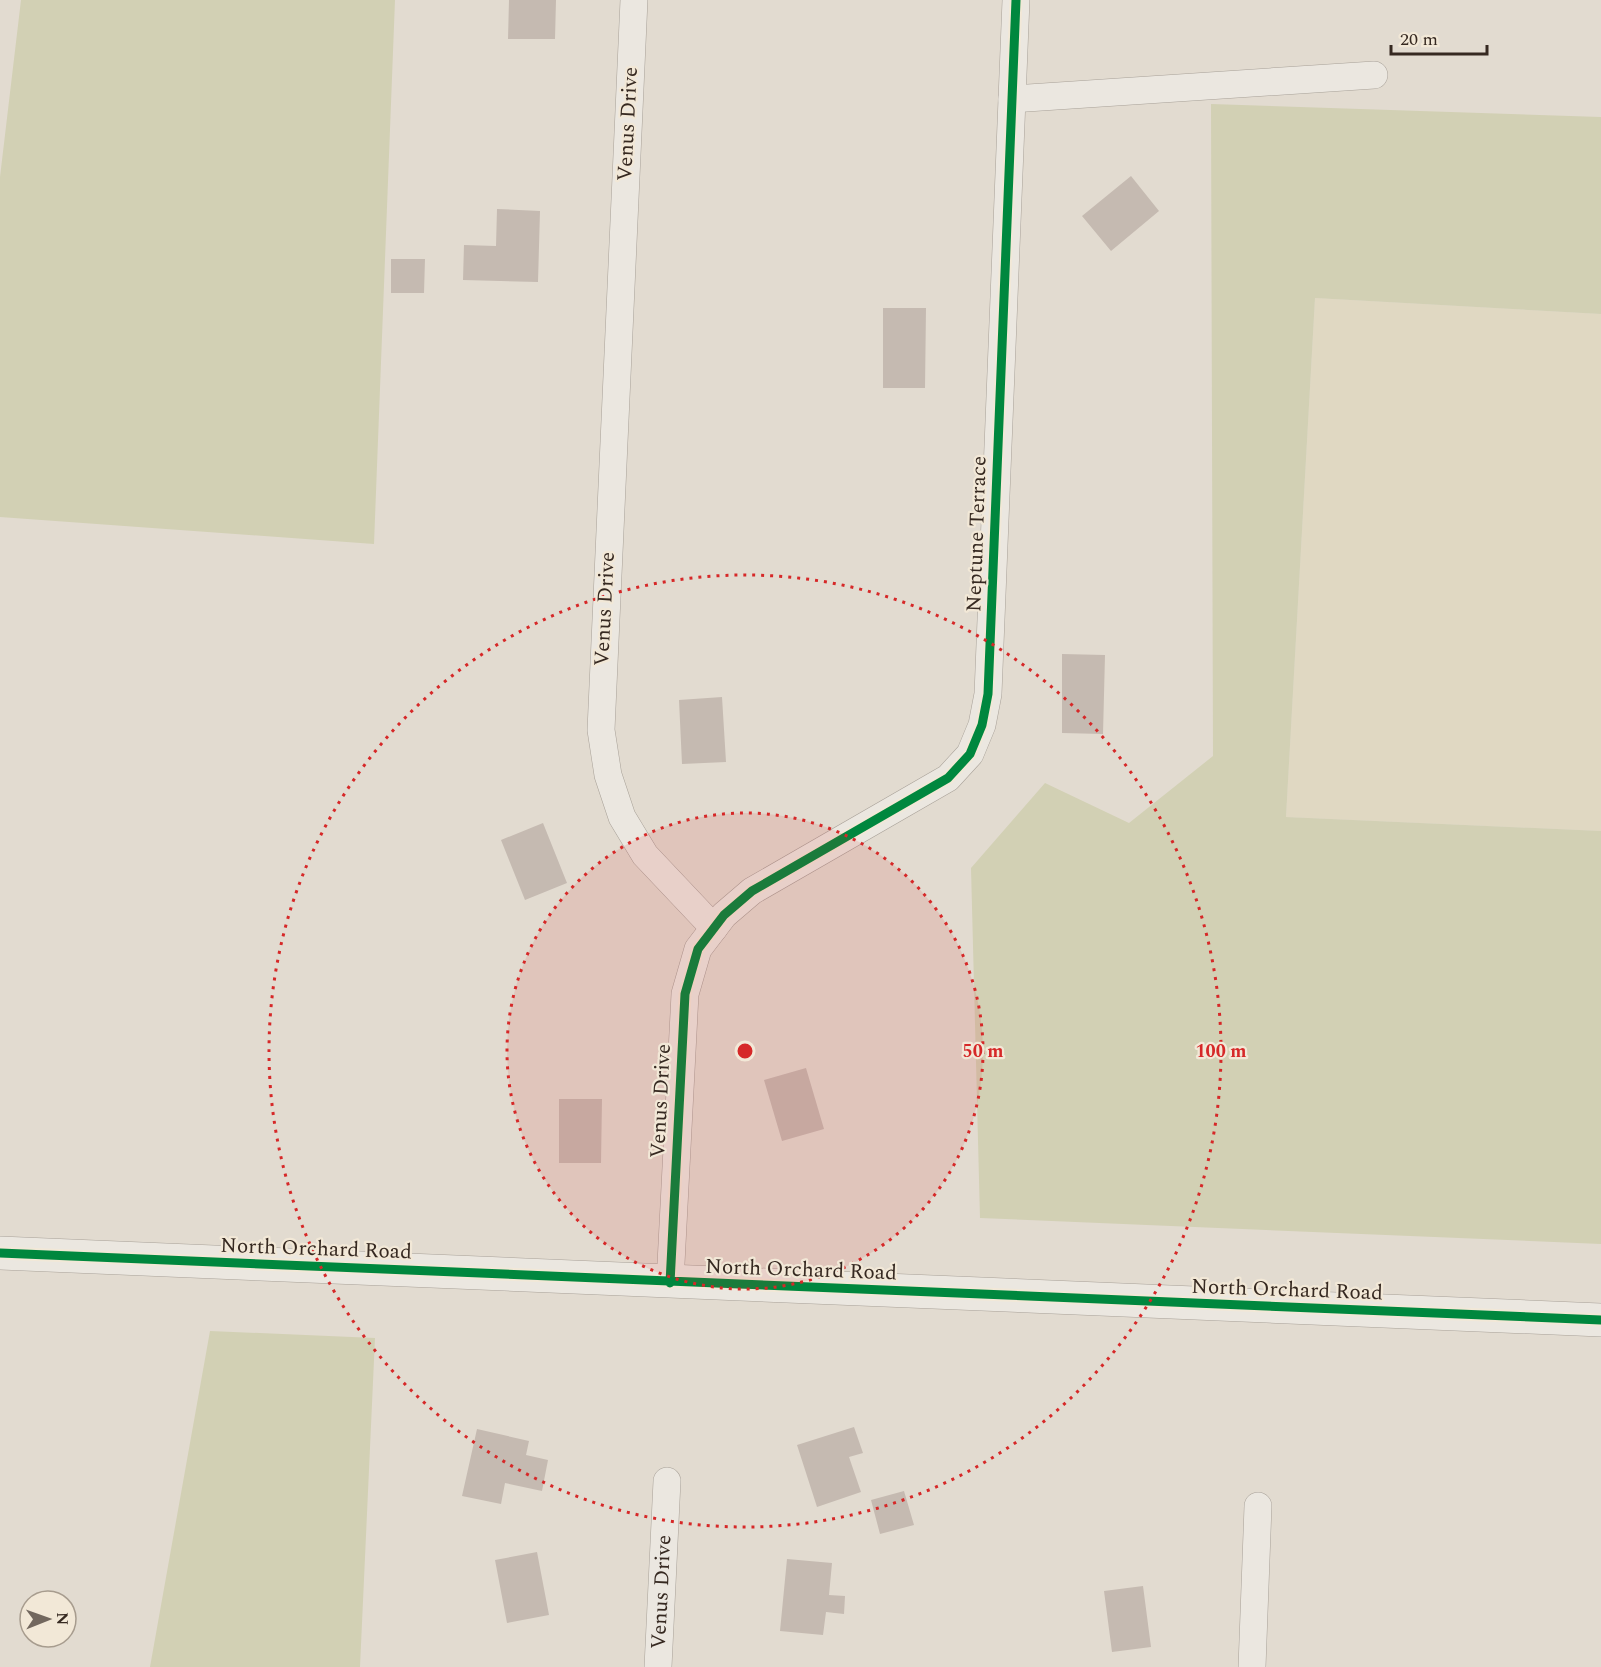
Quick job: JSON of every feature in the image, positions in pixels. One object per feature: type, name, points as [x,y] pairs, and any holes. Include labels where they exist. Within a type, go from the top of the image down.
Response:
[{"type":"street","name":"Venus Drive","points":[[634,0],[601,730],[608,775],[622,817],[645,855],[714,928],[698,949],[685,994],[670,1283]]},
{"type":"street","name":"Neptune Terrace","points":[[714,928],[724,915],[752,891],[948,778],[970,754],[982,725],[988,694],[1016,0]]},
{"type":"street","points":[[1012,99],[1374,75]]},
{"type":"street","name":"North Orchard Road","points":[[0,1253],[670,1283],[1601,1320]]},
{"type":"street","name":"Venus Drive","points":[[658,1667],[667,1482]]},
{"type":"street","points":[[1252,1667],[1258,1506]]},
{"type":"shaded area","points":[[21,0],[395,0],[374,544],[0,517],[0,177]]},
{"type":"shaded area","points":[[1211,104],[1601,117],[1601,314],[1315,298],[1286,817],[1601,831],[1601,1244],[980,1218],[971,868],[1045,783],[1129,823],[1213,756]]},
{"type":"shaded area","points":[[1315,298],[1601,314],[1601,831],[1286,817]]},
{"type":"shaded area","points":[[210,1331],[375,1338],[360,1667],[150,1667]]},
{"type":"building","points":[[509,0],[556,0],[555,39],[508,39]]},
{"type":"building","points":[[1131,176],[1159,211],[1111,251],[1082,216]]},
{"type":"building","points":[[497,209],[540,211],[538,282],[463,280],[464,245],[496,246]]},
{"type":"building","points":[[391,259],[425,259],[424,293],[391,293]]},
{"type":"building","points":[[883,308],[926,308],[925,388],[883,388]]},
{"type":"building","points":[[1062,654],[1105,655],[1103,734],[1062,733]]},
{"type":"building","points":[[722,697],[726,762],[682,764],[679,700]]},
{"type":"building","points":[[543,823],[567,883],[525,900],[501,840]]},
{"type":"building","points":[[806,1068],[824,1129],[782,1141],[764,1080]]},
{"type":"building","points":[[559,1099],[602,1099],[601,1163],[559,1163]]},
{"type":"building","points":[[854,1427],[863,1453],[849,1457],[861,1492],[817,1507],[797,1445]]},
{"type":"building","points":[[477,1429],[529,1441],[526,1455],[548,1460],[542,1491],[505,1483],[501,1504],[462,1496]]},
{"type":"building","points":[[904,1491],[914,1525],[880,1534],[871,1500]]},
{"type":"building","points":[[537,1552],[549,1615],[507,1623],[495,1560]]},
{"type":"building","points":[[787,1559],[832,1563],[829,1595],[845,1596],[844,1614],[826,1612],[823,1635],[780,1631]]},
{"type":"building","points":[[1143,1586],[1151,1647],[1112,1652],[1104,1591]]},
{"type":"cycle path","points":[[670,1283],[685,994],[698,949],[724,915],[752,891],[948,778],[970,754],[982,725],[988,694],[1016,0]]},
{"type":"cycle path","points":[[0,1253],[1601,1320]]}]
